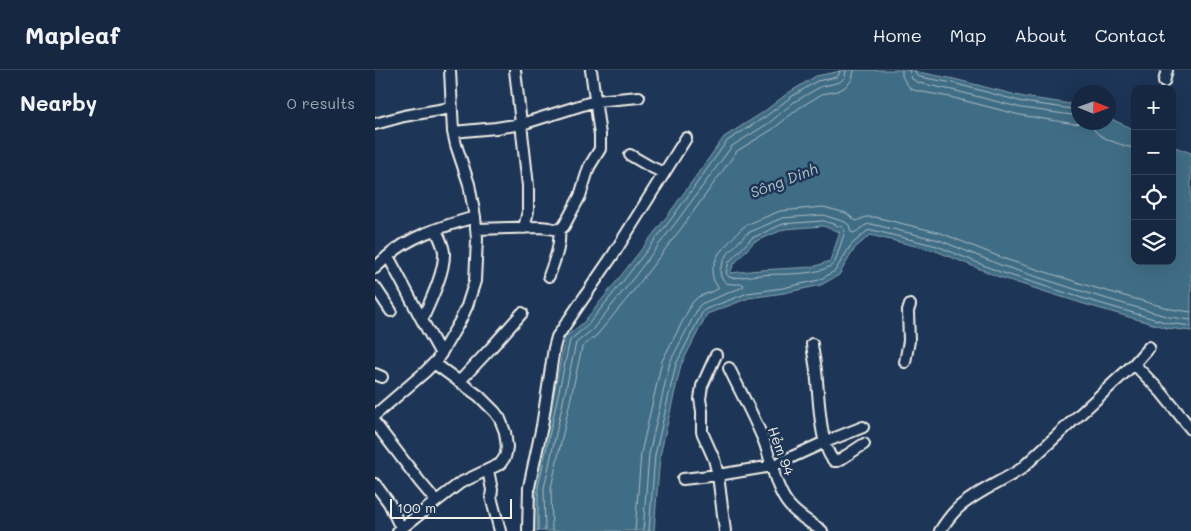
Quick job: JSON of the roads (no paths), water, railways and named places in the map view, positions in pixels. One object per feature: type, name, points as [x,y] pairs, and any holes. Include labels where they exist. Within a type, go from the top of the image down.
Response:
[{"type":"street","points":[[375,415],[434,363],[460,321],[472,293],[476,268],[477,229],[469,184],[453,132],[449,70]]},
{"type":"street","points":[[515,70],[529,192],[525,228]]},
{"type":"street","points":[[559,230],[564,226],[580,196],[589,167],[600,149],[600,134],[591,70]]},
{"type":"street","points":[[1164,82],[1167,70]]},
{"type":"street","points":[[453,132],[522,124],[595,101],[639,98]]},
{"type":"street","points":[[375,124],[404,116],[451,108]]},
{"type":"street","points":[[528,531],[529,487],[542,426],[557,337],[608,263],[686,138]]},
{"type":"street","points":[[630,155],[664,173]]},
{"type":"street","points":[[375,268],[404,244],[436,230],[475,217]]},
{"type":"street","points":[[477,229],[545,227],[559,230]]},
{"type":"street","points":[[422,320],[439,279],[443,261],[443,246],[436,230]]},
{"type":"street","points":[[549,276],[559,248],[559,230]]},
{"type":"street","points":[[388,256],[441,354]]},
{"type":"street","points":[[375,287],[391,311]]},
{"type":"street","points":[[905,362],[909,341],[908,310],[910,305]]},
{"type":"street","points":[[459,382],[522,313]]},
{"type":"street","points":[[811,344],[825,442],[832,460],[835,462],[864,444]]},
{"type":"street","points":[[940,531],[961,505],[1021,470],[1134,364],[1149,347]]},
{"type":"street","points":[[717,355],[703,386],[700,399],[702,432],[714,459],[718,475],[725,531]]},
{"type":"street","points":[[375,484],[386,497],[400,529],[460,482],[500,464],[505,457],[506,440],[502,425],[495,412],[484,399],[434,363]]},
{"type":"street","points":[[1134,364],[1162,393],[1191,428]]},
{"type":"street","name":"Hẻm 94","points":[[729,368],[763,440],[783,496],[790,507],[823,531]]},
{"type":"street","points":[[375,423],[436,500]]},
{"type":"street","points":[[683,479],[772,466],[863,427]]},
{"type":"street","points":[[488,470],[492,490],[491,497],[500,531]]},
{"type":"water","name":"Sông Dinh","points":[[846,70],[908,70],[954,79],[1024,97],[1071,104],[1071,130],[1116,130],[1116,121],[1131,128],[1131,265],[1176,265],[1176,147],[1191,153],[1191,331],[1167,328],[1084,304],[999,277],[936,251],[870,235],[855,248],[839,275],[821,285],[749,298],[707,314],[681,365],[660,456],[654,531],[533,531],[532,487],[565,337],[583,323],[616,282],[668,215],[724,137],[762,113],[788,93],[816,76]],"holes":[[[823,226],[840,232],[830,261],[813,267],[730,273],[734,264],[754,242],[785,229]]]}]
